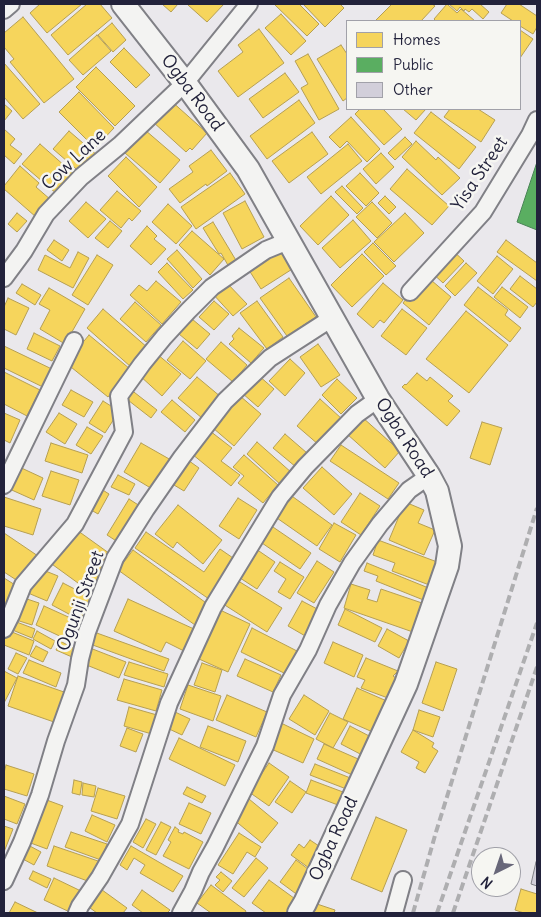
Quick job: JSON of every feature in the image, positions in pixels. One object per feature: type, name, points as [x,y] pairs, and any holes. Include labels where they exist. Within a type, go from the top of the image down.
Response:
[{"type":"main road","name":"Ogba Road","points":[[123,4],[185,82],[248,169],[378,399],[429,476],[437,491],[450,546],[447,566],[406,684],[305,903],[298,913]]},
{"type":"street","points":[[4,10],[11,4]]},
{"type":"street","name":"Cow Lane","points":[[4,278],[24,251],[46,214],[81,177],[120,145],[185,82],[249,4]]},
{"type":"street","name":"Yisa Street","points":[[410,292],[483,212],[530,135],[537,120]]},
{"type":"street","points":[[4,629],[23,585],[75,524],[124,432],[119,396],[142,364],[164,337],[212,288],[266,250],[288,240]]},
{"type":"street","name":"Ogunji Street","points":[[4,881],[22,842],[40,795],[76,684],[87,632],[115,558],[146,508],[225,401],[270,358],[332,318]]},
{"type":"street","points":[[4,485],[74,341]]},
{"type":"street","points":[[77,913],[130,824],[169,703],[213,607],[280,497],[305,467],[357,414],[378,399]]},
{"type":"street","points":[[186,911],[201,872],[216,847],[265,746],[282,695],[308,650],[328,605],[352,562],[380,524],[410,490],[429,476]]},
{"type":"street","points":[[394,913],[403,880]]},
{"type":"building: Homes","points":[[40,4],[82,4],[47,33],[30,13]]},
{"type":"building: Homes","points":[[87,4],[100,4],[112,18],[68,55],[51,35]]},
{"type":"building: Homes","points":[[162,4],[178,4],[171,12]]},
{"type":"building: Homes","points":[[189,4],[224,4],[207,22]]},
{"type":"building: Homes","points":[[274,4],[299,4],[319,24],[307,36]]},
{"type":"building: Homes","points":[[303,4],[340,4],[344,8],[325,27]]},
{"type":"building: Homes","points":[[392,4],[432,4],[435,6],[422,20],[376,20]]},
{"type":"building: Homes","points":[[447,4],[457,13],[461,9],[474,20],[435,20]]},
{"type":"building: Homes","points":[[449,4],[480,4],[489,12],[483,19],[472,9],[469,12],[465,9],[464,11],[460,7],[457,11]]},
{"type":"building: Homes","points":[[507,4],[519,4],[537,16],[537,27],[533,34],[521,27],[521,20],[512,20],[501,13]]},
{"type":"building: Homes","points":[[281,14],[306,41],[291,55],[265,28]]},
{"type":"building: Homes","points":[[23,17],[74,79],[44,103],[10,62],[14,59],[4,47],[4,33]]},
{"type":"building: Homes","points":[[112,23],[126,40],[113,52],[98,35]]},
{"type":"building: Homes","points":[[259,29],[284,63],[238,97],[218,71],[243,52],[238,45]]},
{"type":"building: Homes","points":[[521,31],[533,39],[521,57]]},
{"type":"building: Homes","points":[[97,35],[111,51],[83,75],[69,60]]},
{"type":"building: Homes","points":[[341,45],[346,52],[346,99],[343,101],[317,59]]},
{"type":"building: Homes","points":[[124,48],[150,75],[136,88],[110,62]]},
{"type":"building: Homes","points":[[308,54],[339,109],[319,120],[301,88],[308,84],[295,61]]},
{"type":"building: Homes","points":[[4,63],[40,104],[23,119],[4,97]]},
{"type":"building: Homes","points":[[96,67],[135,106],[115,126],[76,87]]},
{"type":"building: Homes","points":[[285,73],[299,92],[263,118],[249,99]]},
{"type":"building: Homes","points":[[79,92],[114,128],[95,148],[59,112]]},
{"type":"building: Homes","points":[[170,100],[207,133],[192,150],[190,148],[186,152],[152,121]]},
{"type":"building: Homes","points":[[299,100],[315,123],[267,159],[250,136]]},
{"type":"building: Homes","points":[[4,104],[12,111],[4,121]]},
{"type":"building: Homes","points":[[359,110],[384,110],[402,129],[384,145],[355,114]]},
{"type":"building: Homes","points":[[404,110],[425,110],[416,120]]},
{"type":"building: Homes","points":[[449,110],[480,110],[495,120],[481,142],[444,117]]},
{"type":"building: Homes","points":[[431,112],[476,147],[459,169],[414,133]]},
{"type":"building: Homes","points":[[351,117],[380,149],[367,162],[347,141],[340,148],[329,137]]},
{"type":"building: Homes","points":[[4,129],[15,139],[10,145],[22,154],[14,164],[4,155]]},
{"type":"building: Homes","points":[[145,130],[180,160],[160,183],[125,153]]},
{"type":"building: Homes","points":[[69,131],[98,156],[82,174],[53,149]]},
{"type":"building: Homes","points":[[312,132],[328,154],[289,183],[272,161]]},
{"type":"building: Homes","points":[[405,137],[412,144],[395,160],[388,153]]},
{"type":"building: Homes","points":[[416,141],[436,160],[438,157],[460,178],[442,195],[402,157]]},
{"type":"building: Homes","points":[[40,144],[74,174],[57,194],[22,164]]},
{"type":"building: Homes","points":[[348,144],[362,161],[321,194],[307,177]]},
{"type":"building: Homes","points":[[211,150],[227,171],[180,203],[169,189],[193,172],[189,166]]},
{"type":"building: Homes","points":[[381,153],[394,167],[376,184],[363,169]]},
{"type":"building: Homes","points":[[126,157],[157,187],[139,207],[108,176]]},
{"type":"building: Homes","points":[[20,166],[39,183],[36,187],[51,200],[36,217],[4,189],[4,186]]},
{"type":"building: Homes","points":[[407,169],[449,206],[432,225],[390,189]]},
{"type":"building: Homes","points":[[230,173],[245,194],[196,229],[181,207]]},
{"type":"building: Homes","points":[[360,173],[379,193],[366,206],[346,186]]},
{"type":"building: Homes","points":[[342,186],[363,208],[357,214],[335,192]]},
{"type":"building: Homes","points":[[117,191],[141,211],[132,221],[129,218],[121,228],[100,210]]},
{"type":"building: Homes","points":[[331,196],[349,215],[318,245],[300,226]]},
{"type":"building: Homes","points":[[385,196],[396,207],[389,214],[378,203]]},
{"type":"building: Homes","points":[[245,201],[264,237],[242,249],[223,213]]},
{"type":"building: Homes","points":[[86,202],[106,219],[88,238],[69,221]]},
{"type":"building: Homes","points":[[372,202],[392,223],[377,238],[356,217]]},
{"type":"building: Homes","points":[[168,204],[192,226],[176,244],[152,222]]},
{"type":"building: Homes","points":[[17,213],[27,221],[17,232],[8,224]]},
{"type":"building: Homes","points":[[405,213],[424,233],[394,262],[374,242]]},
{"type":"building: Homes","points":[[353,220],[371,241],[340,268],[322,248]]},
{"type":"building: Homes","points":[[110,221],[122,231],[108,248],[95,238]]},
{"type":"building: Homes","points":[[213,222],[237,262],[229,267],[203,228]]},
{"type":"building: Homes","points":[[147,226],[157,236],[154,239],[166,249],[151,265],[130,246]]},
{"type":"building: Homes","points":[[192,231],[224,259],[210,275],[179,245]]},
{"type":"building: Homes","points":[[54,240],[69,250],[62,261],[47,250]]},
{"type":"building: Homes","points":[[506,240],[537,263],[537,281],[497,252]]},
{"type":"building: Homes","points":[[373,243],[396,266],[386,275],[364,252]]},
{"type":"building: Homes","points":[[283,244],[297,266],[261,289],[247,267]]},
{"type":"building: Homes","points":[[451,249],[464,261],[443,283],[430,271]]},
{"type":"building: Homes","points":[[177,250],[202,279],[193,288],[167,259]]},
{"type":"building: Homes","points":[[78,252],[89,258],[73,288],[38,270],[45,255],[70,268]]},
{"type":"building: Homes","points":[[362,254],[384,276],[352,307],[331,285]]},
{"type":"building: Homes","points":[[97,255],[113,265],[88,305],[72,295]]},
{"type":"building: Homes","points":[[497,256],[513,269],[493,294],[477,281]]},
{"type":"building: Homes","points":[[167,263],[193,290],[183,299],[158,272]]},
{"type":"building: Homes","points":[[466,263],[477,273],[455,296],[445,286]]},
{"type":"building: Homes","points":[[425,275],[451,297],[429,325],[403,303]]},
{"type":"building: Homes","points":[[520,276],[537,289],[537,302],[533,307],[510,289]]},
{"type":"building: Homes","points":[[289,278],[316,317],[287,336],[260,298]]},
{"type":"building: Homes","points":[[156,281],[181,302],[162,324],[130,295],[139,285],[147,291]]},
{"type":"building: Homes","points":[[225,281],[247,304],[233,316],[212,293]]},
{"type":"building: Homes","points":[[383,283],[403,300],[384,323],[380,320],[373,328],[357,314]]},
{"type":"building: Homes","points":[[22,284],[41,295],[35,305],[16,293]]},
{"type":"building: Homes","points":[[478,287],[508,310],[505,315],[521,328],[510,342],[464,305]]},
{"type":"building: Homes","points":[[502,287],[528,307],[520,318],[494,297]]},
{"type":"building: Homes","points":[[49,288],[85,309],[65,344],[40,329],[50,310],[39,304]]},
{"type":"building: Homes","points":[[8,298],[29,308],[16,335],[4,329],[4,307]]},
{"type":"building: Homes","points":[[214,301],[229,314],[214,330],[199,317]]},
{"type":"building: Homes","points":[[257,301],[283,337],[267,349],[240,313]]},
{"type":"building: Homes","points":[[135,302],[161,325],[146,342],[120,319]]},
{"type":"building: Homes","points":[[103,309],[148,348],[131,367],[87,328]]},
{"type":"building: Homes","points":[[402,309],[427,328],[406,355],[381,336]]},
{"type":"building: Homes","points":[[466,311],[508,345],[469,393],[426,359]]},
{"type":"building: Homes","points":[[192,319],[210,334],[197,349],[179,334]]},
{"type":"building: Homes","points":[[239,328],[264,348],[251,363],[229,344],[234,339],[232,336]]},
{"type":"building: Homes","points":[[34,333],[60,346],[52,361],[27,349]]},
{"type":"building: Homes","points":[[89,335],[130,369],[108,397],[66,363]]},
{"type":"building: Homes","points":[[183,341],[206,361],[190,379],[167,360]]},
{"type":"building: Homes","points":[[221,342],[247,365],[233,382],[206,359]]},
{"type":"building: Homes","points":[[318,344],[340,375],[321,387],[300,357]]},
{"type":"building: Homes","points":[[4,346],[56,371],[47,389],[4,368]]},
{"type":"building: Homes","points":[[157,354],[181,374],[162,396],[139,375]]},
{"type":"building: Homes","points":[[290,359],[305,373],[285,396],[269,381]]},
{"type":"building: Homes","points":[[4,372],[40,390],[27,416],[4,404]]},
{"type":"building: Homes","points":[[417,373],[427,381],[430,377],[453,396],[448,401],[460,411],[447,426],[402,387]]},
{"type":"building: Homes","points":[[258,375],[274,389],[258,407],[242,393]]},
{"type":"building: Homes","points":[[197,377],[221,397],[202,418],[178,398]]},
{"type":"building: Homes","points":[[337,379],[357,398],[341,414],[322,395]]},
{"type":"building: Homes","points":[[130,389],[157,410],[151,418],[124,397]]},
{"type":"building: Homes","points":[[71,390],[93,402],[84,417],[62,405]]},
{"type":"building: Homes","points":[[240,396],[261,414],[234,446],[213,428]]},
{"type":"building: Homes","points":[[320,399],[342,419],[319,445],[297,426]]},
{"type":"building: Homes","points":[[172,400],[195,420],[185,432],[161,412]]},
{"type":"building: Homes","points":[[103,401],[119,411],[105,433],[89,423]]},
{"type":"building: Homes","points":[[4,413],[20,420],[10,443],[4,440]]},
{"type":"building: Homes","points":[[59,413],[77,424],[65,444],[46,432]]},
{"type":"building: Homes","points":[[362,417],[400,451],[385,468],[347,434]]},
{"type":"building: Homes","points":[[482,422],[502,428],[490,465],[470,458]]},
{"type":"building: Homes","points":[[87,427],[103,436],[91,454],[76,445]]},
{"type":"building: Homes","points":[[210,431],[232,448],[221,461],[240,475],[231,486],[192,454]]},
{"type":"building: Homes","points":[[285,434],[307,453],[296,467],[273,448]]},
{"type":"building: Homes","points":[[257,442],[292,473],[281,485],[247,454]]},
{"type":"building: Homes","points":[[51,443],[88,455],[82,473],[45,461]]},
{"type":"building: Homes","points":[[141,443],[171,460],[154,490],[124,472]]},
{"type":"building: Homes","points":[[341,445],[399,483],[388,499],[330,461]]},
{"type":"building: Homes","points":[[244,455],[278,485],[263,503],[238,483],[244,476],[233,467]]},
{"type":"building: Homes","points":[[185,458],[199,468],[184,491],[169,482]]},
{"type":"building: Homes","points":[[15,465],[43,478],[34,500],[5,487]]},
{"type":"building: Homes","points":[[322,467],[352,494],[334,515],[303,488]]},
{"type":"building: Homes","points":[[51,471],[79,480],[70,505],[42,496]]},
{"type":"building: Homes","points":[[118,475],[135,484],[129,495],[111,487]]},
{"type":"building: Homes","points":[[98,487],[109,494],[98,514],[86,507]]},
{"type":"building: Homes","points":[[360,493],[380,506],[361,535],[341,522]]},
{"type":"building: Homes","points":[[289,494],[332,525],[317,546],[274,516]]},
{"type":"building: Homes","points":[[4,497],[41,509],[33,535],[4,526]]},
{"type":"building: Homes","points":[[238,498],[257,510],[239,539],[219,526]]},
{"type":"building: Homes","points":[[129,499],[143,508],[121,544],[107,535]]},
{"type":"building: Homes","points":[[405,502],[424,510],[418,523],[435,530],[424,555],[389,540]]},
{"type":"building: Homes","points":[[178,505],[222,540],[203,564],[177,542],[173,548],[155,534]]},
{"type":"building: Homes","points":[[334,523],[356,535],[340,562],[319,549]]},
{"type":"building: Homes","points":[[270,525],[311,553],[300,569],[259,541]]},
{"type":"building: Homes","points":[[74,528],[113,556],[89,591],[49,562]]},
{"type":"building: Homes","points":[[146,532],[204,572],[220,549],[236,560],[209,599],[135,548]]},
{"type":"building: Homes","points":[[4,533],[38,556],[21,583],[4,572]]},
{"type":"building: Homes","points":[[378,540],[440,563],[432,586],[392,571],[395,563],[373,555]]},
{"type":"building: Homes","points":[[256,549],[275,562],[257,589],[237,576]]},
{"type":"building: Homes","points":[[133,550],[209,605],[195,625],[118,570]]},
{"type":"building: Homes","points":[[317,561],[334,572],[314,603],[297,593]]},
{"type":"building: Homes","points":[[280,562],[304,577],[290,599],[278,592],[286,579],[274,571]]},
{"type":"building: Homes","points":[[367,563],[431,589],[426,601],[376,581],[378,576],[364,571]]},
{"type":"building: Homes","points":[[38,568],[58,576],[47,601],[28,593]]},
{"type":"building: Homes","points":[[4,578],[20,588],[4,614]]},
{"type":"building: Homes","points":[[235,579],[282,608],[267,632],[220,602]]},
{"type":"building: Homes","points":[[63,583],[92,598],[80,620],[52,605]]},
{"type":"building: Homes","points":[[351,584],[370,590],[367,599],[377,602],[381,589],[422,603],[413,632],[344,608]]},
{"type":"building: Homes","points":[[21,597],[39,603],[32,625],[13,619]]},
{"type":"building: Homes","points":[[128,599],[194,629],[184,651],[166,642],[161,652],[114,631]]},
{"type":"building: Homes","points":[[302,601],[321,611],[307,637],[288,626]]},
{"type":"building: Homes","points":[[44,606],[75,620],[66,639],[36,625]]},
{"type":"building: Homes","points":[[345,609],[382,628],[375,642],[338,625]]},
{"type":"building: Homes","points":[[220,610],[250,624],[228,672],[199,659]]},
{"type":"building: Homes","points":[[14,621],[35,629],[32,638],[10,629]]},
{"type":"building: Homes","points":[[252,628],[297,651],[286,674],[241,652]]},
{"type":"building: Homes","points":[[387,629],[409,641],[399,658],[378,646]]},
{"type":"building: Homes","points":[[7,630],[34,641],[29,655],[4,645]]},
{"type":"building: Homes","points":[[37,631],[55,641],[51,649],[33,639]]},
{"type":"building: Homes","points":[[94,632],[169,659],[164,671],[90,644]]},
{"type":"building: Homes","points":[[60,641],[75,649],[72,657],[56,650]]},
{"type":"building: Homes","points":[[333,642],[363,655],[354,677],[324,663]]},
{"type":"building: Homes","points":[[36,646],[48,652],[43,662],[30,656]]},
{"type":"building: Homes","points":[[90,648],[126,662],[119,678],[84,664]]},
{"type":"building: Homes","points":[[16,653],[27,658],[18,674],[8,669]]},
{"type":"building: Homes","points":[[366,658],[398,671],[393,676],[396,678],[388,698],[361,688],[365,680],[357,677]]},
{"type":"building: Homes","points":[[245,659],[281,675],[273,692],[237,676]]},
{"type":"building: Homes","points":[[29,660],[61,673],[56,687],[23,673]]},
{"type":"building: Homes","points":[[129,662],[168,674],[164,687],[124,675]]},
{"type":"building: Homes","points":[[436,662],[457,669],[443,711],[422,703]]},
{"type":"building: Homes","points":[[202,663],[222,670],[215,692],[194,685]]},
{"type":"building: Homes","points":[[4,671],[17,678],[4,703]]},
{"type":"building: Homes","points":[[18,676],[64,692],[54,722],[8,706]]},
{"type":"building: Homes","points":[[124,679],[162,690],[156,711],[117,700]]},
{"type":"building: Homes","points":[[188,685],[221,696],[213,721],[180,709]]},
{"type":"building: Homes","points":[[357,688],[389,702],[375,733],[343,719]]},
{"type":"building: Homes","points":[[227,695],[267,712],[256,737],[216,720]]},
{"type":"building: Homes","points":[[304,695],[329,711],[315,735],[289,719]]},
{"type":"building: Homes","points":[[129,707],[157,715],[152,734],[124,726]]},
{"type":"building: Homes","points":[[419,710],[440,717],[433,737],[413,730]]},
{"type":"building: Homes","points":[[175,712],[190,719],[182,735],[167,728]]},
{"type":"building: Homes","points":[[330,713],[348,722],[333,748],[316,739]]},
{"type":"building: Homes","points":[[281,723],[314,739],[303,763],[269,748]]},
{"type":"building: Homes","points":[[208,726],[246,741],[238,762],[200,747]]},
{"type":"building: Homes","points":[[350,726],[373,738],[364,756],[341,744]]},
{"type":"building: Homes","points":[[127,728],[143,734],[136,752],[120,746]]},
{"type":"building: Homes","points":[[413,730],[434,743],[432,747],[438,751],[425,773],[416,768],[419,762],[401,752]]},
{"type":"building: Homes","points":[[179,738],[235,765],[225,786],[169,759]]},
{"type":"building: Homes","points":[[324,744],[365,762],[359,778],[317,759]]},
{"type":"building: Homes","points":[[269,763],[289,777],[269,806],[249,792]]},
{"type":"building: Homes","points":[[315,764],[353,779],[349,790],[310,775]]},
{"type":"building: Homes","points":[[6,765],[34,774],[27,796],[4,789]]},
{"type":"building: Homes","points":[[74,780],[82,782],[80,795],[72,793]]},
{"type":"building: Homes","points":[[311,780],[343,792],[338,805],[306,793]]},
{"type":"building: Homes","points":[[290,781],[306,792],[292,813],[275,802]]},
{"type":"building: Homes","points":[[83,783],[96,786],[94,797],[82,795]]},
{"type":"building: Homes","points":[[187,787],[206,796],[202,803],[183,794]]},
{"type":"building: Homes","points":[[98,788],[125,796],[117,819],[91,811]]},
{"type":"building: Homes","points":[[4,796],[25,804],[17,824],[4,819]]},
{"type":"building: Homes","points":[[44,799],[63,806],[47,849],[28,842]]},
{"type":"building: Homes","points":[[249,799],[278,823],[262,843],[233,819]]},
{"type":"building: Homes","points":[[189,803],[211,813],[201,834],[179,824]]},
{"type":"building: Homes","points":[[92,815],[115,825],[107,842],[85,831]]},
{"type":"building: Homes","points":[[376,817],[407,830],[382,892],[351,879]]},
{"type":"building: Homes","points":[[146,819],[156,824],[143,848],[133,842]]},
{"type":"building: Homes","points":[[161,822],[171,827],[156,855],[146,850]]},
{"type":"building: Homes","points":[[4,826],[13,829],[4,852]]},
{"type":"building: Homes","points":[[175,827],[179,830],[178,832],[183,834],[184,832],[203,842],[189,869],[163,856],[171,842],[168,840]]},
{"type":"building: Homes","points":[[71,832],[107,844],[101,860],[65,847]]},
{"type":"building: Homes","points":[[239,833],[261,847],[255,857],[247,852],[233,874],[218,865]]},
{"type":"building: Homes","points":[[310,840],[322,848],[316,873],[291,855],[299,844],[304,848]]},
{"type":"building: Homes","points":[[28,845],[41,852],[34,865],[21,858]]},
{"type":"building: Homes","points":[[54,846],[101,862],[93,883],[47,866]]},
{"type":"building: Homes","points":[[131,846],[183,876],[173,892],[140,873],[145,865],[134,858],[127,870],[120,865]]},
{"type":"building: Homes","points":[[256,858],[268,868],[244,897],[232,888]]},
{"type":"building: Homes","points":[[296,860],[316,875],[299,896],[280,882]]},
{"type":"building: Homes","points":[[33,871],[51,879],[47,888],[29,879]]},
{"type":"building: Homes","points":[[221,872],[232,881],[223,892],[215,885],[220,880],[216,877]]},
{"type":"building: Homes","points":[[54,878],[83,892],[72,913],[44,900]]},
{"type":"building: Homes","points":[[269,880],[298,901],[289,913],[266,913],[252,903]]},
{"type":"building: Homes","points":[[211,885],[246,911],[245,913],[211,913],[197,903]]},
{"type":"building: Homes","points":[[98,887],[127,908],[123,913],[97,913],[86,905]]},
{"type":"building: Homes","points":[[521,889],[537,894],[537,913],[524,913],[515,910],[519,897],[521,897]]},
{"type":"building: Homes","points":[[142,890],[170,910],[167,913],[143,913],[132,905]]},
{"type":"building: Homes","points":[[15,902],[38,913],[9,913]]},
{"type":"building: Homes","points":[[317,904],[335,910],[334,913],[314,913]]},
{"type":"building: Public","points":[[537,162],[537,230],[517,222]]},
{"type":"building: Other","points":[[537,862],[537,886],[531,884]]},
{"type":"railway","points":[[413,913],[436,832],[537,508]]},
{"type":"railway","points":[[437,913],[537,623]]},
{"type":"railway","points":[[453,913],[537,667]]}]
